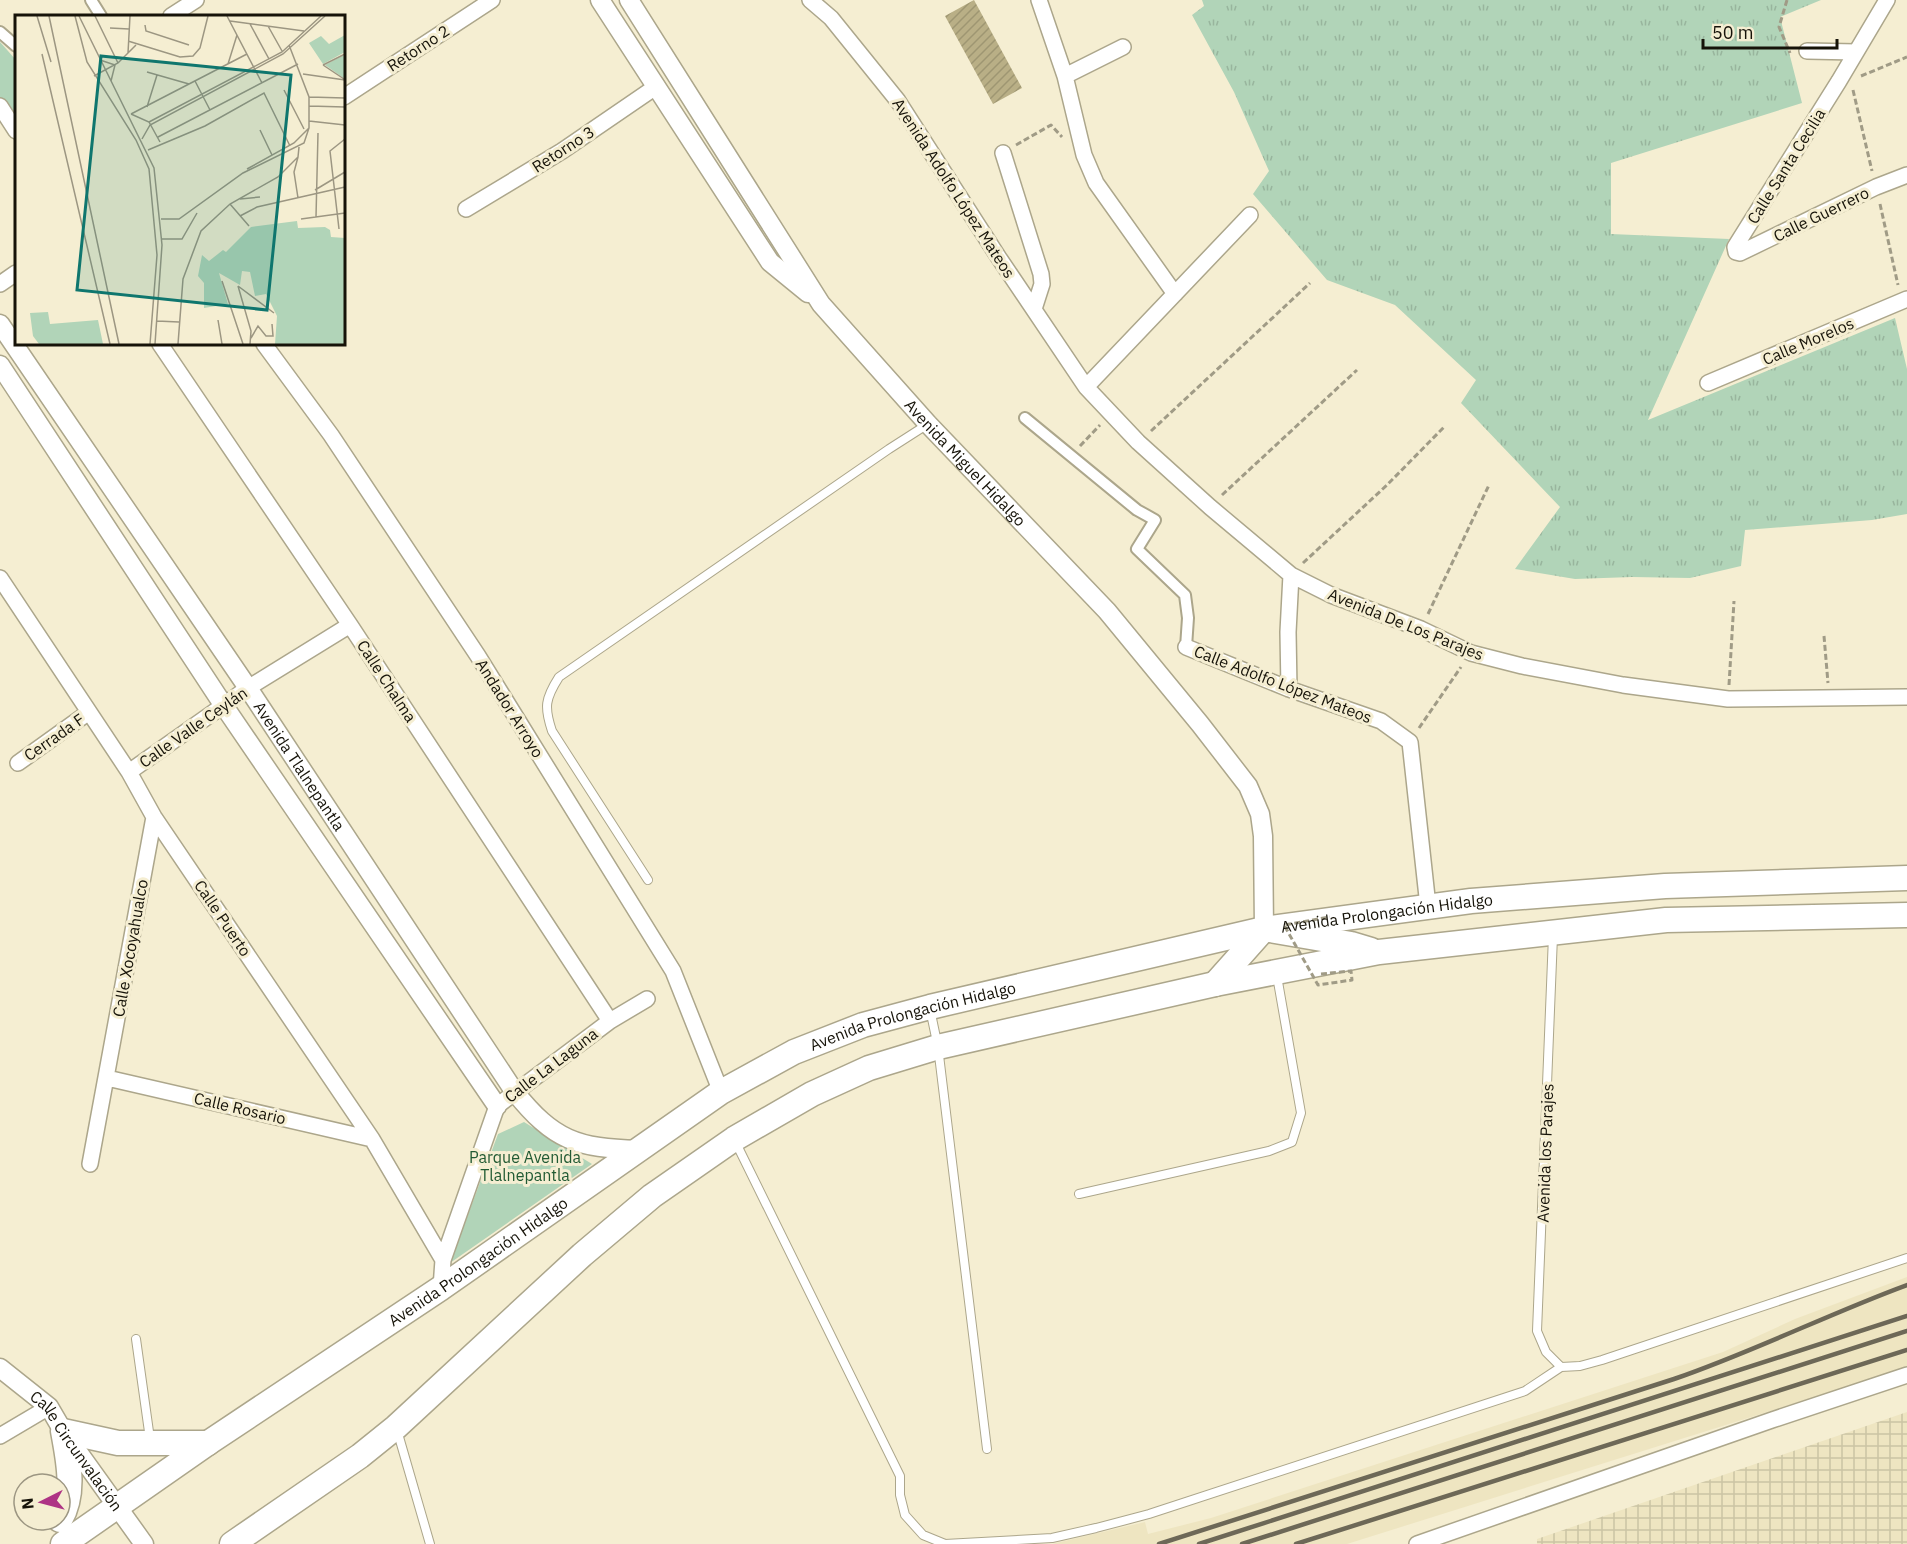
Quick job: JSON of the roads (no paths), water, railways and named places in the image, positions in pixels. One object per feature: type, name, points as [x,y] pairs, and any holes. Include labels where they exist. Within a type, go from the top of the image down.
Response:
[{"type":"highway","name":"Avenida Prolongación Hidalgo","points":[[63,1544],[208,1443],[441,1288],[721,1092],[794,1052],[863,1024],[1263,929],[1471,901],[1665,886],[1907,878]]},
{"type":"highway","points":[[1665,886],[1666,920]]},
{"type":"highway","points":[[232,1544],[360,1456],[396,1427],[591,1248],[652,1196],[734,1139],[822,1089],[869,1068],[938,1047],[1215,984],[1379,952],[1666,920],[1907,915]]},
{"type":"highway","points":[[1215,984],[1263,929],[1351,944],[1379,952]]},
{"type":"highway","points":[[69,1472],[63,1431],[118,1443],[208,1443]]},
{"type":"street","points":[[91,0],[100,15]]},
{"type":"street","points":[[173,15],[196,0]]},
{"type":"street","name":"Retorno 2","points":[[345,96],[492,0]]},
{"type":"street","points":[[600,0],[770,262],[821,304]]},
{"type":"street","name":"Avenida Miguel Hidalgo","points":[[629,0],[821,304],[928,424],[1107,611],[1248,786],[1260,814],[1263,836],[1263,929]]},
{"type":"street","name":"Avenida Adolfo López Mateos","points":[[810,0],[831,18],[898,101],[999,258],[1086,387]]},
{"type":"street","points":[[1040,0],[1065,76],[1088,168],[1096,183],[1174,294]]},
{"type":"street","points":[[1807,51],[1856,52],[1887,0]]},
{"type":"street","points":[[0,32],[15,45]]},
{"type":"street","points":[[1065,76],[1123,47]]},
{"type":"street","name":"Calle Santa Cecilia","points":[[1736,252],[1735,247],[1856,52]]},
{"type":"street","name":"Retorno 3","points":[[466,209],[562,151],[657,86]]},
{"type":"street","points":[[0,106],[15,129]]},
{"type":"street","points":[[1003,153],[1041,274],[1042,284],[1034,309]]},
{"type":"street","name":"Calle Guerrero","points":[[1736,252],[1740,254],[1876,187],[1907,175]]},
{"type":"street","points":[[1086,387],[1250,215]]},
{"type":"street","points":[[0,284],[15,274]]},
{"type":"street","name":"Calle Morelos","points":[[1708,383],[1907,299]]},
{"type":"street","name":"Avenida Tlalnepantla","points":[[0,324],[248,688],[530,1112],[558,1134],[573,1142],[604,1149],[639,1150]]},
{"type":"street","name":"Calle Chalma","points":[[161,345],[350,625],[610,1021]]},
{"type":"street","name":"Andador Arroyo","points":[[265,345],[331,435],[478,656],[673,971],[721,1092]]},
{"type":"street","name":"Avenida Tlalnepantla","points":[[0,365],[224,705],[497,1106]]},
{"type":"street","name":"Avenida De Los Parajes","points":[[1086,387],[1138,442],[1290,575],[1330,595],[1420,629],[1471,653],[1522,666],[1623,685],[1728,699],[1907,697]]},
{"type":"street","points":[[1025,418],[1137,510],[1155,520],[1137,549],[1185,595],[1188,618],[1186,647]]},
{"type":"street","points":[[1289,689],[1290,575]]},
{"type":"street","name":"Calle Puerto","points":[[0,578],[129,772],[154,817],[372,1139],[443,1260]]},
{"type":"street","name":"Calle Valle Ceylán","points":[[129,772],[248,688],[350,625]]},
{"type":"street","name":"Calle Adolfo López Mateos","points":[[1186,647],[1289,689],[1381,721],[1410,742],[1428,906]]},
{"type":"street","name":"Cerrada F","points":[[18,763],[89,712]]},
{"type":"street","name":"Calle Xocoyahualco","points":[[90,1164],[154,817]]},
{"type":"street","name":"Calle La Laguna","points":[[441,1288],[443,1260],[497,1106],[610,1021],[647,999]]},
{"type":"street","name":"Calle Rosario","points":[[106,1078],[372,1139]]},
{"type":"street","name":"Calle Circunvalación","points":[[0,1368],[49,1407],[63,1431],[144,1544]]},
{"type":"street","points":[[1417,1544],[1907,1375]]},
{"type":"street","points":[[0,1436],[49,1407]]},
{"type":"lane","points":[[648,880],[552,731],[546,712],[550,692],[560,677],[928,424]]},
{"type":"lane","name":"Avenida los Parajes","points":[[1554,931],[1538,1331],[1546,1352],[1561,1367]]},
{"type":"lane","points":[[1079,1194],[1269,1151],[1292,1142],[1301,1113],[1276,972]]},
{"type":"lane","points":[[930,1007],[938,1047],[987,1449]]},
{"type":"lane","points":[[734,1139],[900,1476],[900,1495],[905,1515],[922,1535],[945,1544],[1052,1538],[1149,1514],[1525,1391],[1561,1367],[1580,1366],[1602,1360],[1907,1258]]},
{"type":"lane","points":[[136,1339],[151,1444]]},
{"type":"lane","points":[[396,1427],[430,1544]]},
{"type":"railway","points":[[1159,1544],[1674,1379],[1907,1285]]},
{"type":"railway","points":[[1199,1544],[1907,1316]]},
{"type":"railway","points":[[1242,1544],[1907,1331]]},
{"type":"railway","points":[[1296,1544],[1907,1350]]},
{"type":"park label","name":"Parque Avenida Tlalnepantla","points":[[525,1166]]}]
